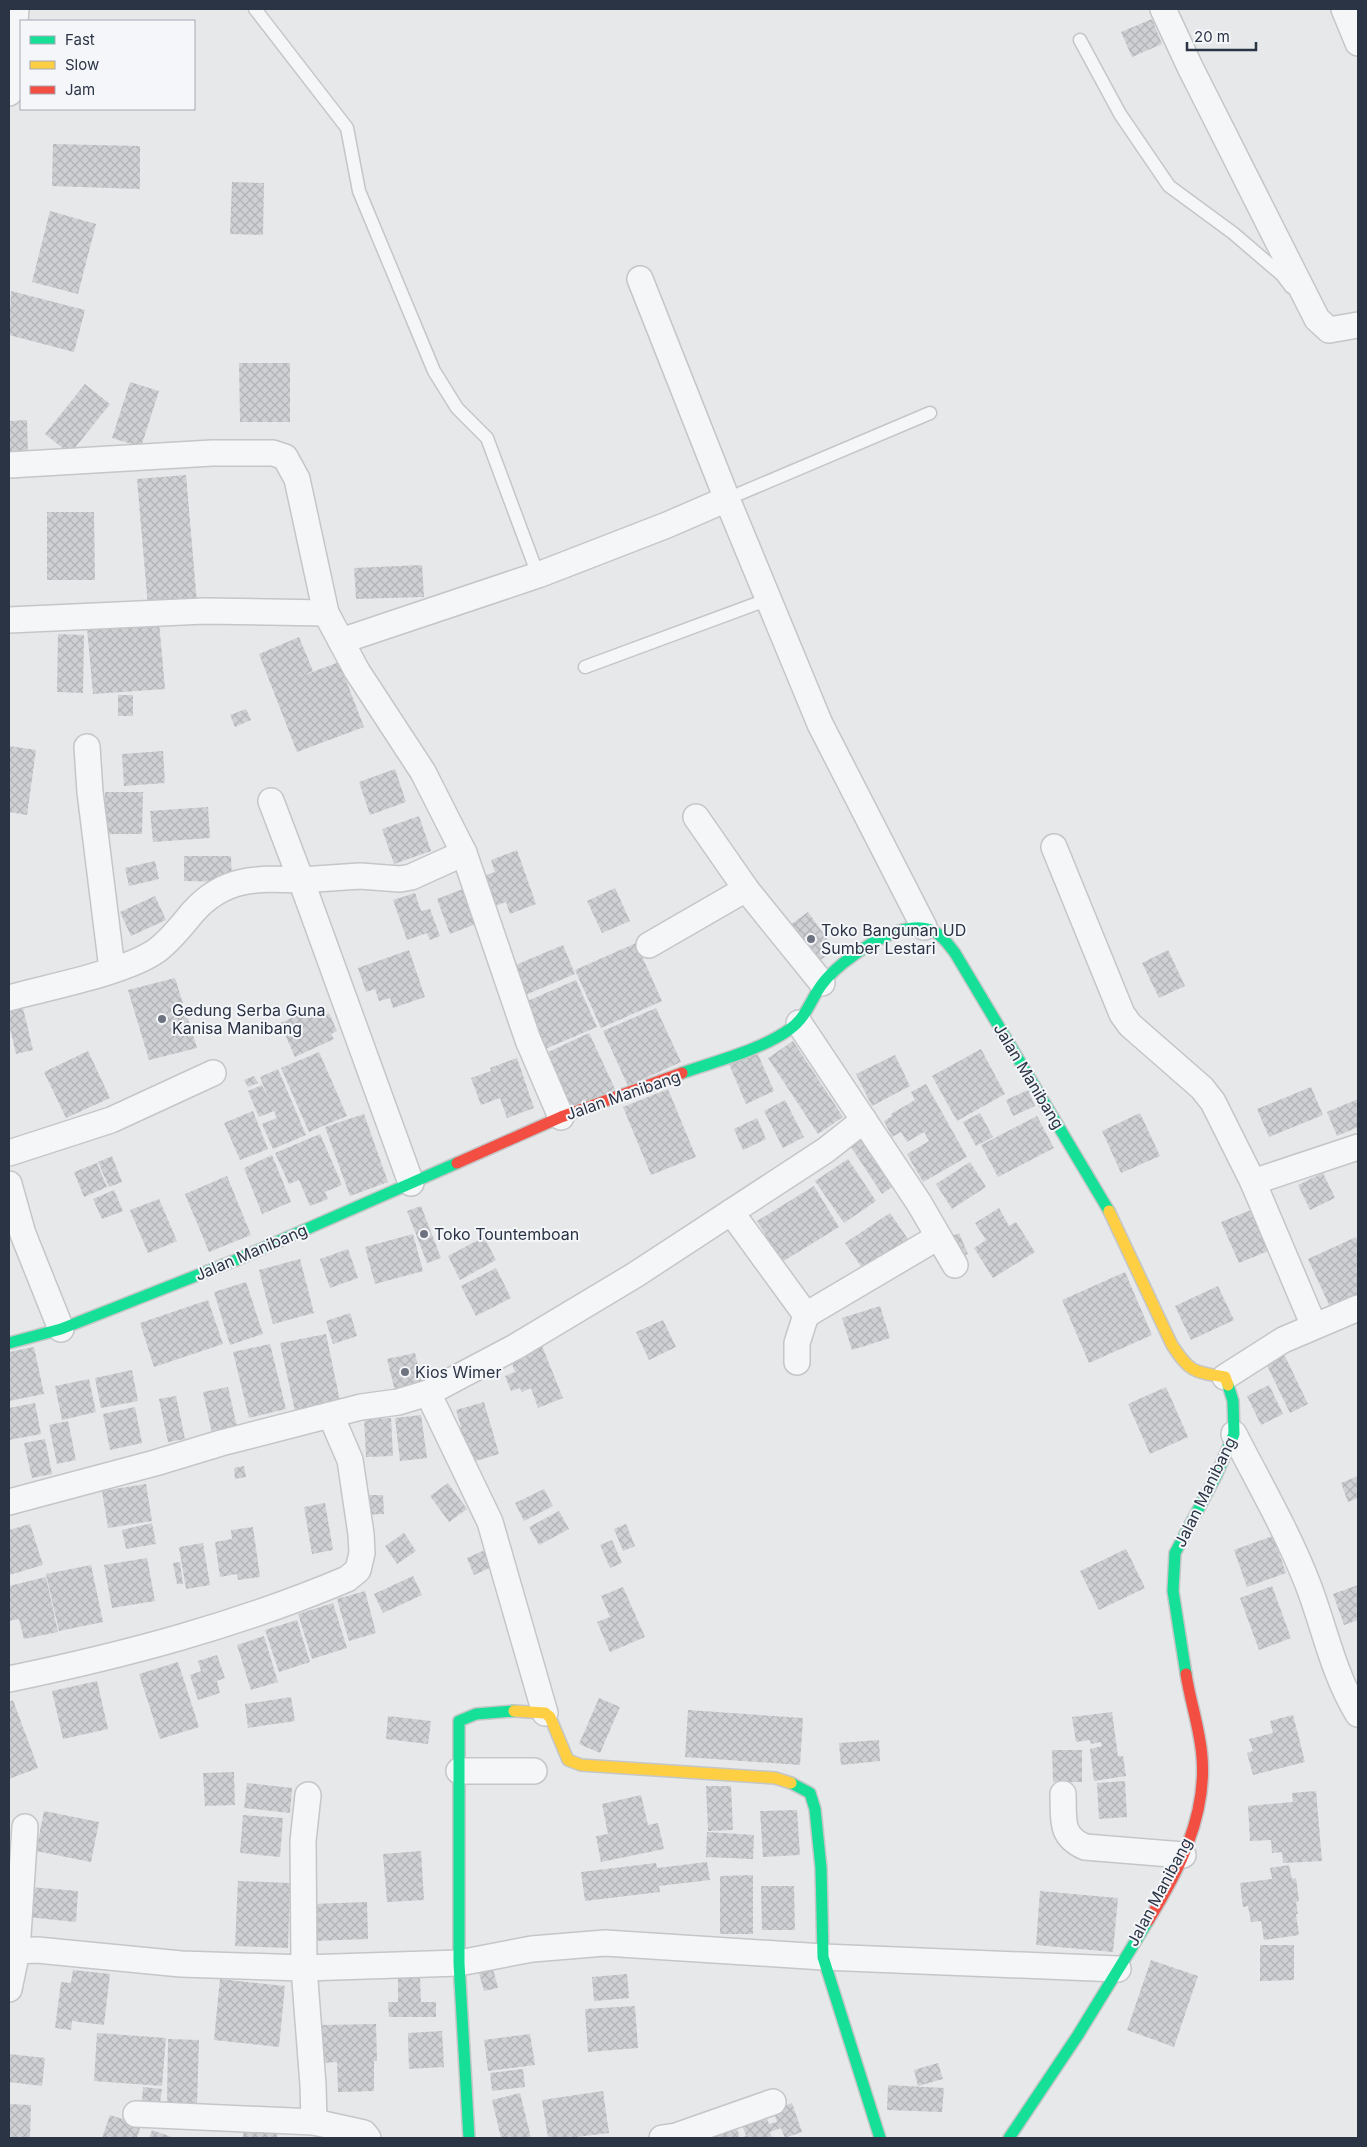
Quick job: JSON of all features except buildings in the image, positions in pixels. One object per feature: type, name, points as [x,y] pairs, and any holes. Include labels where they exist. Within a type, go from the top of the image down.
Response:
[{"type":"street","points":[[9,93],[16,9]]},
{"type":"street","points":[[1163,9],[1190,67],[1317,319],[1329,330],[1358,325]]},
{"type":"street","points":[[1344,9],[1358,43]]},
{"type":"street","points":[[640,280],[726,499],[769,598],[820,724],[924,928]]},
{"type":"street","points":[[9,465],[212,453],[273,453],[284,457],[297,479],[326,613],[357,670],[423,772],[464,854],[528,1040],[561,1117]]},
{"type":"street","points":[[341,641],[538,575],[667,525],[726,499]]},
{"type":"street","points":[[9,620],[204,611],[326,613]]},
{"type":"street","points":[[87,747],[90,792],[112,969]]},
{"type":"street","points":[[271,801],[411,1183]]},
{"type":"street","points":[[696,817],[746,889],[822,984]]},
{"type":"street","points":[[1054,846],[1127,1021],[1207,1094],[1253,1182],[1314,1326]]},
{"type":"street","points":[[9,998],[112,969],[156,951],[174,935],[195,910],[222,889],[238,882],[259,878],[301,880],[360,876],[400,879],[411,877],[464,854]]},
{"type":"street","points":[[649,945],[746,889]]},
{"type":"street","name":"Jalan Manibang","points":[[9,1343],[61,1328],[236,1260],[561,1117],[616,1095],[746,1052],[776,1039],[799,1023],[822,984],[847,959],[874,943],[905,929],[924,928],[936,932],[955,954],[1099,1191],[1131,1254],[1172,1344],[1185,1365],[1198,1374],[1225,1377],[1233,1402],[1234,1434],[1216,1476],[1175,1553],[1173,1591],[1191,1705],[1202,1756],[1202,1787],[1198,1813],[1183,1855],[1151,1916],[1078,2035],[1009,2138]]},
{"type":"street","points":[[799,1023],[919,1203],[955,1266]]},
{"type":"street","points":[[9,1153],[111,1120],[213,1073]]},
{"type":"street","points":[[9,1502],[155,1463],[221,1443],[361,1407],[398,1402],[428,1394],[515,1347],[627,1280],[826,1150],[864,1120]]},
{"type":"street","points":[[1253,1182],[1358,1147]]},
{"type":"street","points":[[9,1184],[16,1228],[61,1328]]},
{"type":"street","points":[[731,1212],[806,1316]]},
{"type":"street","points":[[797,1362],[797,1343],[806,1316],[938,1237]]},
{"type":"street","points":[[1225,1377],[1283,1340],[1358,1308]]},
{"type":"street","points":[[428,1394],[490,1522],[545,1713],[550,1717],[568,1760],[581,1766],[775,1778],[798,1785],[810,1794],[815,1809],[821,1868],[823,1957],[880,2138]]},
{"type":"street","points":[[9,1679],[183,1638],[257,1615],[347,1579],[358,1570],[362,1553],[361,1534],[350,1460],[331,1416]]},
{"type":"street","points":[[1234,1434],[1284,1530],[1307,1581],[1337,1667],[1358,1714]]},
{"type":"street","points":[[469,2138],[459,1963],[459,1721],[464,1717],[488,1712],[545,1713]]},
{"type":"street","points":[[459,1771],[534,1771]]},
{"type":"street","points":[[1063,1794],[1065,1832],[1073,1842],[1085,1847],[1183,1855]]},
{"type":"street","points":[[308,1795],[304,1841],[304,1968],[314,2122]]},
{"type":"street","points":[[9,1989],[16,1951],[25,1827]]},
{"type":"street","points":[[16,1951],[37,1950],[181,1964],[304,1968],[459,1963],[532,1949],[606,1943],[823,1957],[1118,1969]]},
{"type":"street","points":[[662,2138],[676,2136],[773,2102]]},
{"type":"street","points":[[136,2114],[314,2122],[364,2133],[368,2138]]},
{"type":"lane","points":[[255,9],[347,128],[359,191],[434,372],[457,408],[487,438],[538,575]]},
{"type":"lane","points":[[1080,40],[1120,114],[1170,186],[1234,233],[1282,275],[1317,319]]},
{"type":"lane","points":[[726,499],[930,412]]},
{"type":"lane","points":[[585,667],[769,598]]},
{"type":"traffic: fast","points":[[682,1073],[752,1049],[790,1029],[801,1019],[819,989],[831,974],[843,963],[872,943],[903,930],[918,928],[931,930],[941,937],[955,953],[1109,1211]]},
{"type":"traffic: fast","points":[[9,1343],[61,1329],[236,1260],[457,1163]]},
{"type":"traffic: fast","points":[[1186,1674],[1173,1591],[1175,1553],[1216,1476],[1234,1434],[1233,1401],[1228,1385]]},
{"type":"traffic: fast","points":[[469,2138],[459,1963],[459,1721],[476,1714],[514,1711]]},
{"type":"traffic: fast","points":[[791,1783],[810,1793],[815,1809],[821,1868],[823,1957],[880,2138]]},
{"type":"traffic: fast","points":[[1009,2138],[1078,2035],[1148,1921]]},
{"type":"traffic: slow","points":[[1109,1211],[1172,1345],[1188,1366],[1199,1372],[1225,1377],[1228,1385]]},
{"type":"traffic: slow","points":[[514,1711],[545,1713],[550,1717],[568,1760],[581,1765],[775,1778],[791,1783]]},
{"type":"traffic: jam","points":[[457,1163],[561,1117],[682,1073]]},
{"type":"traffic: jam","points":[[1148,1921],[1180,1864],[1195,1822],[1200,1801],[1202,1779],[1201,1747],[1186,1674]]},
{"type":"place","name":"Toko Bangunan UD Sumber Lestari","points":[[811,939]]},
{"type":"place","name":"Gedung Serba Guna Kanisa Manibang","points":[[162,1019]]},
{"type":"place","name":"Toko Tountemboan","points":[[424,1234]]},
{"type":"place","name":"Kios Wimer","points":[[405,1372]]}]
